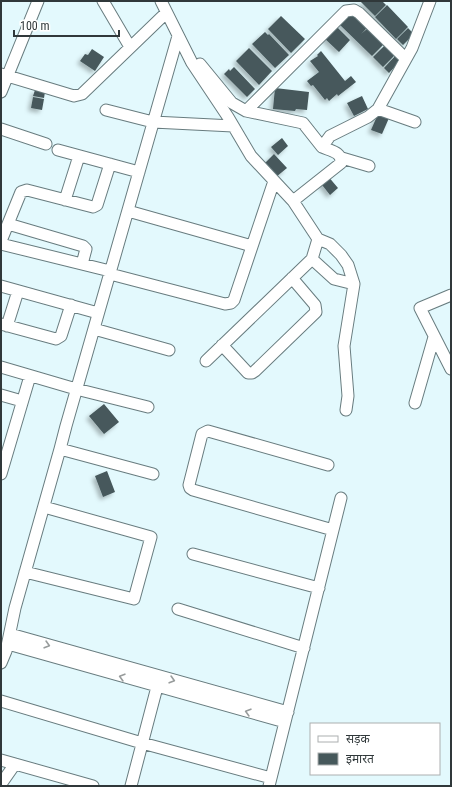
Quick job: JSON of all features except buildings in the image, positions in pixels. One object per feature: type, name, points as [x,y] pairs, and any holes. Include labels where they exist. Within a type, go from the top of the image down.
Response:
[{"type":"street","points":[[1,92],[4,74],[38,1]]},
{"type":"street","points":[[103,1],[130,47]]},
{"type":"street","points":[[161,1],[192,63],[252,156],[293,202],[318,239],[330,244],[348,265],[354,284],[344,346],[348,396],[346,410]]},
{"type":"street","points":[[322,147],[330,136],[368,117],[378,109],[412,48],[430,1]]},
{"type":"street","points":[[246,111],[346,11],[354,10],[359,13],[406,59]]},
{"type":"street","points":[[4,74],[78,96],[82,94],[166,13]]},
{"type":"street","points":[[1,663],[76,389],[178,36]]},
{"type":"street","points":[[190,52],[232,103],[246,111],[303,122],[322,147],[339,154],[342,158],[369,166]]},
{"type":"street","points":[[378,109],[415,122]]},
{"type":"street","points":[[106,110],[153,122],[233,126]]},
{"type":"street","points":[[1,129],[46,144]]},
{"type":"street","points":[[58,150],[139,172]]},
{"type":"street","points":[[65,200],[79,156]]},
{"type":"street","points":[[293,202],[341,163],[342,158]]},
{"type":"street","points":[[110,164],[97,204],[93,207],[27,190],[21,192],[1,242],[228,304],[234,300],[274,181]]},
{"type":"street","points":[[128,211],[252,246]]},
{"type":"street","points":[[8,224],[84,246],[86,249],[82,264]]},
{"type":"street","points":[[206,361],[312,259],[318,239]]},
{"type":"street","points":[[312,259],[334,279],[354,284]]},
{"type":"street","points":[[222,345],[248,373],[255,371],[316,312],[314,305],[292,278]]},
{"type":"street","points":[[1,286],[98,313]]},
{"type":"street","points":[[18,291],[4,325],[56,339],[61,336],[71,305]]},
{"type":"street","points":[[451,295],[420,308],[451,369]]},
{"type":"street","points":[[94,329],[169,350]]},
{"type":"street","points":[[415,403],[434,337]]},
{"type":"street","points":[[1,368],[148,407]]},
{"type":"street","points":[[1,474],[6,441],[30,376]]},
{"type":"street","points":[[1,394],[22,401]]},
{"type":"street","points":[[328,465],[208,430],[202,434],[189,485],[193,490],[333,530]]},
{"type":"street","points":[[60,449],[153,474]]},
{"type":"street","points":[[1,701],[270,782],[341,498]]},
{"type":"street","points":[[25,572],[134,599],[151,537],[44,507]]},
{"type":"street","points":[[194,554],[318,588]]},
{"type":"street","points":[[178,610],[304,648]]},
{"type":"street","points":[[7,639],[157,687],[286,717]]},
{"type":"street","points":[[7,639],[286,717]]},
{"type":"street","points":[[131,786],[157,687]]},
{"type":"street","points":[[1,760],[93,786]]},
{"type":"street","points":[[1,784],[16,764]]}]
